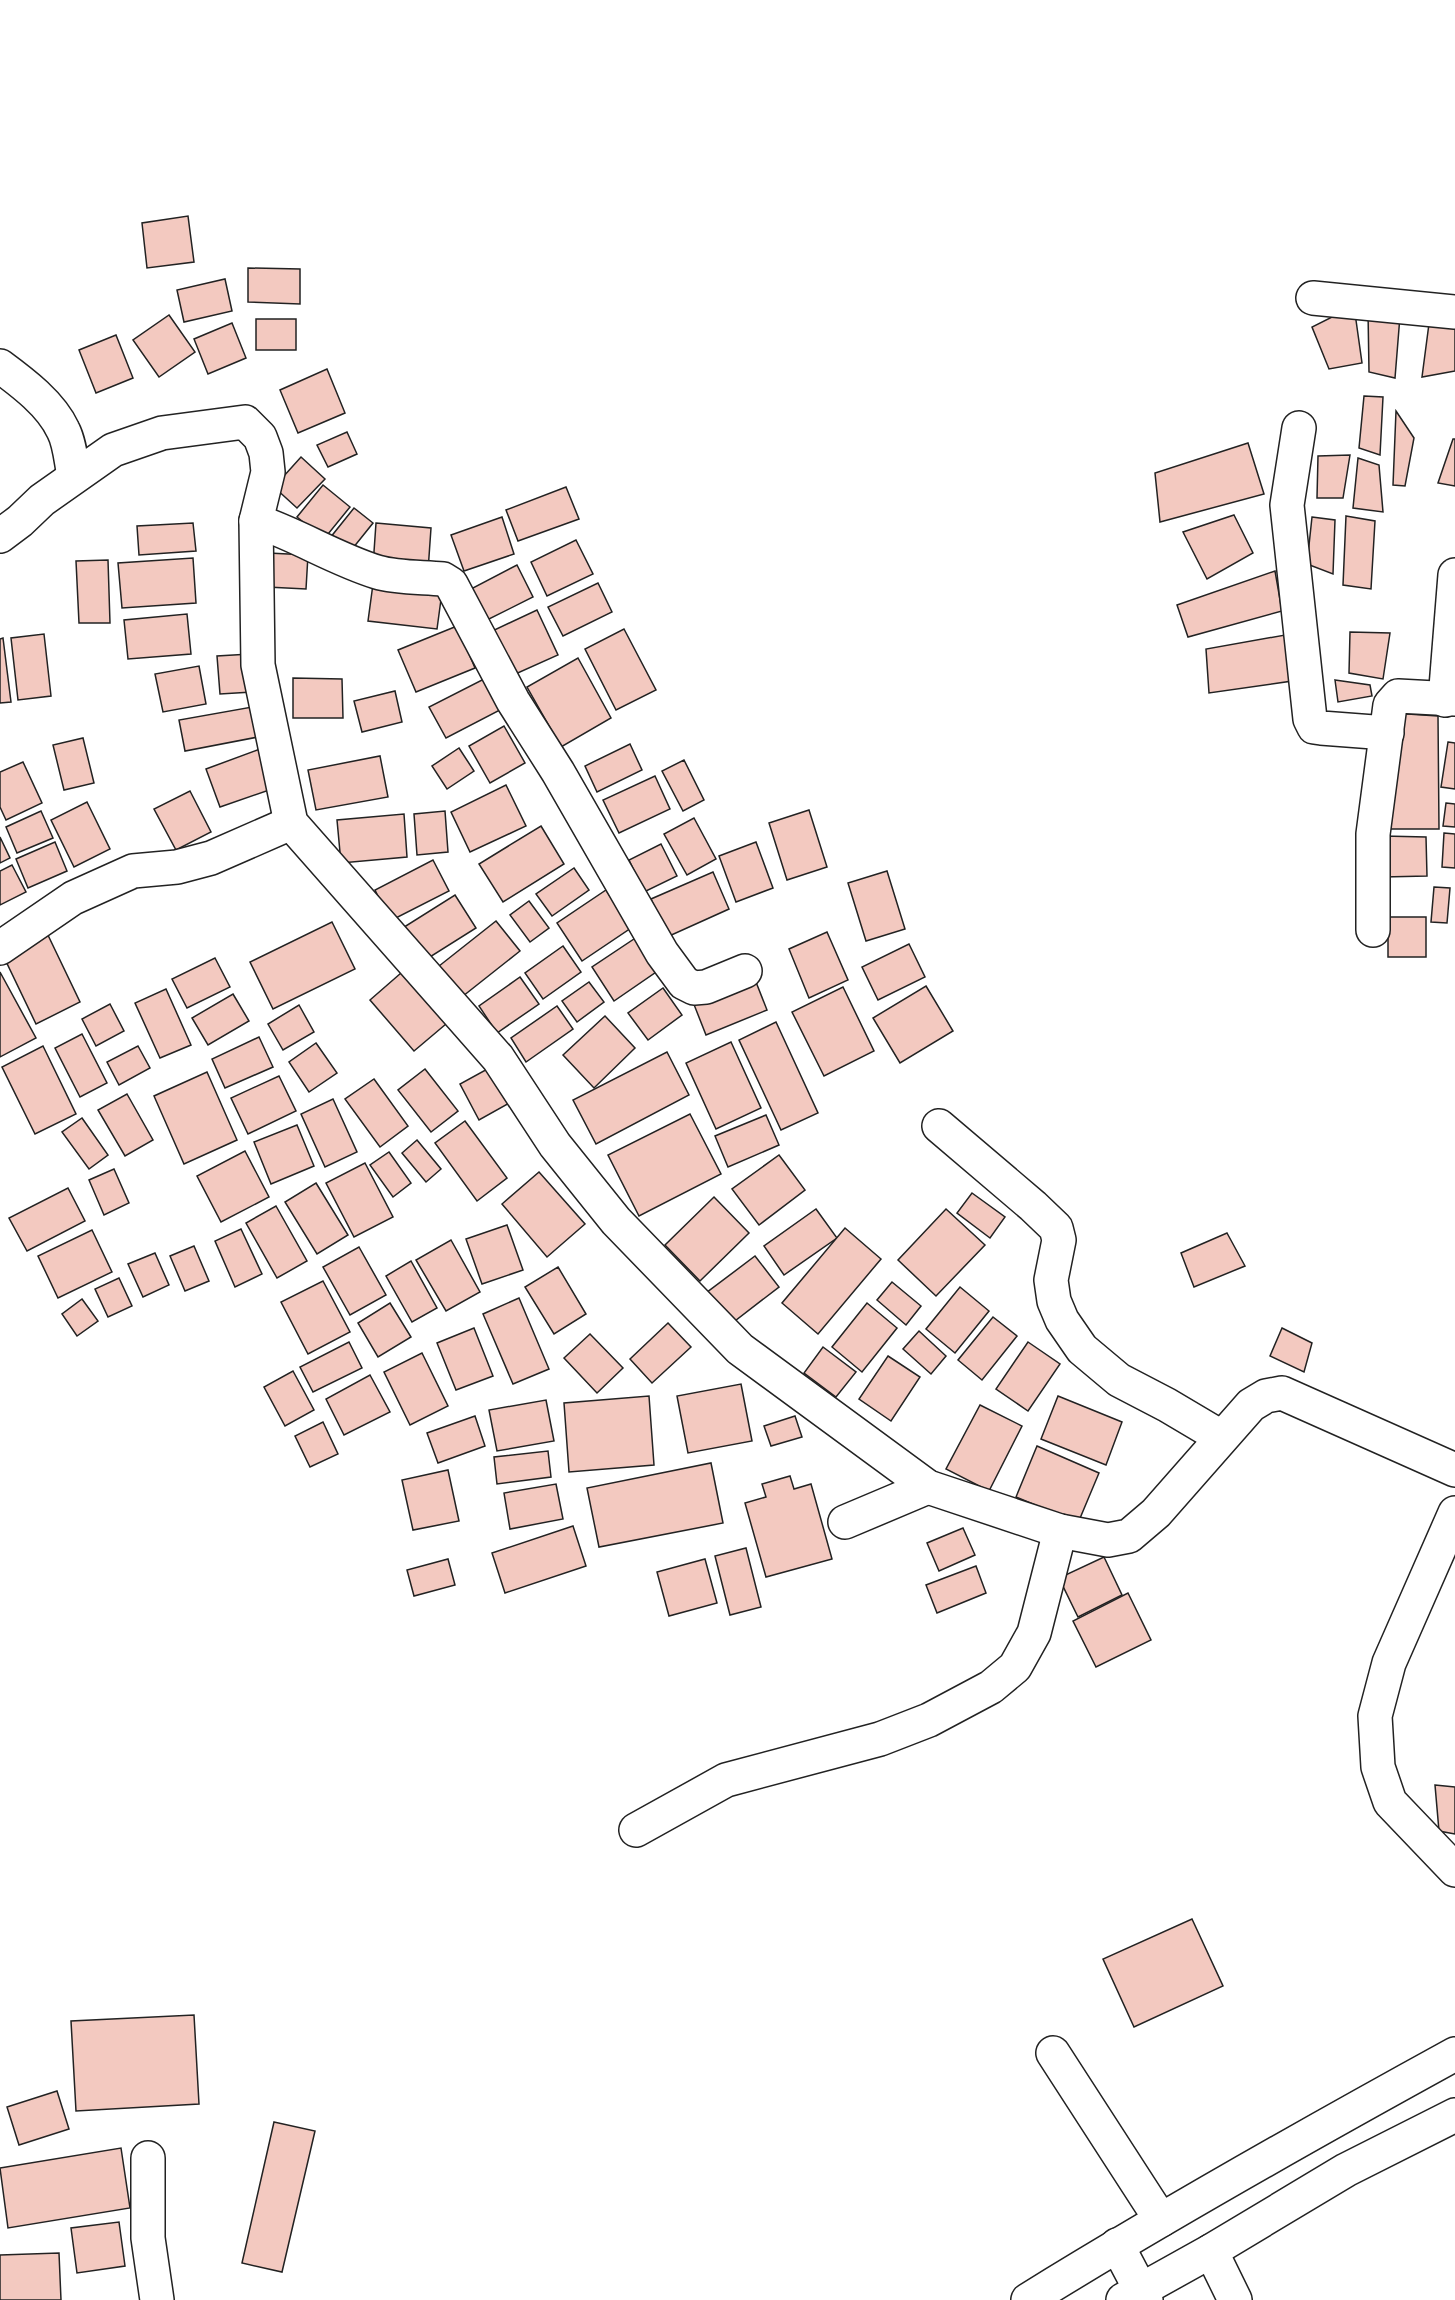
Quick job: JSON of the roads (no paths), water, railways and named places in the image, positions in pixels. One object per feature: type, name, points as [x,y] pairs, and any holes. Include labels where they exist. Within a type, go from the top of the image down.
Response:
[{"type":"street","points":[[1313,298],[1455,312]]},
{"type":"street","points":[[0,366],[17,378],[48,408],[64,431],[74,476]]},
{"type":"street","points":[[7,523],[113,450],[162,434],[245,423],[260,437],[266,453],[268,472],[256,522],[258,665],[291,823],[498,1058],[555,1145],[616,1221],[740,1349],[928,1486],[1060,1531],[1108,1540],[1129,1536],[1156,1513],[1251,1405],[1266,1396],[1282,1393],[1455,1470]]},
{"type":"street","points":[[1299,428],[1287,505],[1310,719],[1314,727],[1387,733]]},
{"type":"street","points":[[256,522],[273,527],[347,562],[381,573],[443,579],[451,584],[513,701],[558,772],[662,953],[684,983],[694,988],[706,987],[745,971]]},
{"type":"street","points":[[1372,930],[1373,834],[1390,705],[1398,696],[1450,699],[1455,575]]},
{"type":"street","points":[[0,948],[73,898],[133,871],[177,867],[211,858],[291,823]]},
{"type":"street","points":[[939,1126],[1056,1228],[1059,1240],[1051,1280],[1054,1301],[1062,1320],[1082,1349],[1119,1380],[1221,1437]]},
{"type":"street","points":[[845,1522],[928,1486]]},
{"type":"street","points":[[1455,1513],[1389,1663],[1375,1716],[1378,1767],[1390,1802],[1455,1870]]},
{"type":"street","points":[[636,1830],[726,1780],[880,1739],[929,1720],[991,1688],[1015,1667],[1034,1633],[1060,1531]]},
{"type":"street","points":[[1053,2054],[1161,2220]]},
{"type":"street","points":[[1028,2300],[1117,2245],[1455,2054]]},
{"type":"street","points":[[1117,2245],[1137,2296],[1346,2170],[1455,2115]]},
{"type":"street","points":[[148,2158],[148,2238],[157,2300]]},
{"type":"street","points":[[1211,2251],[1235,2300]]}]
